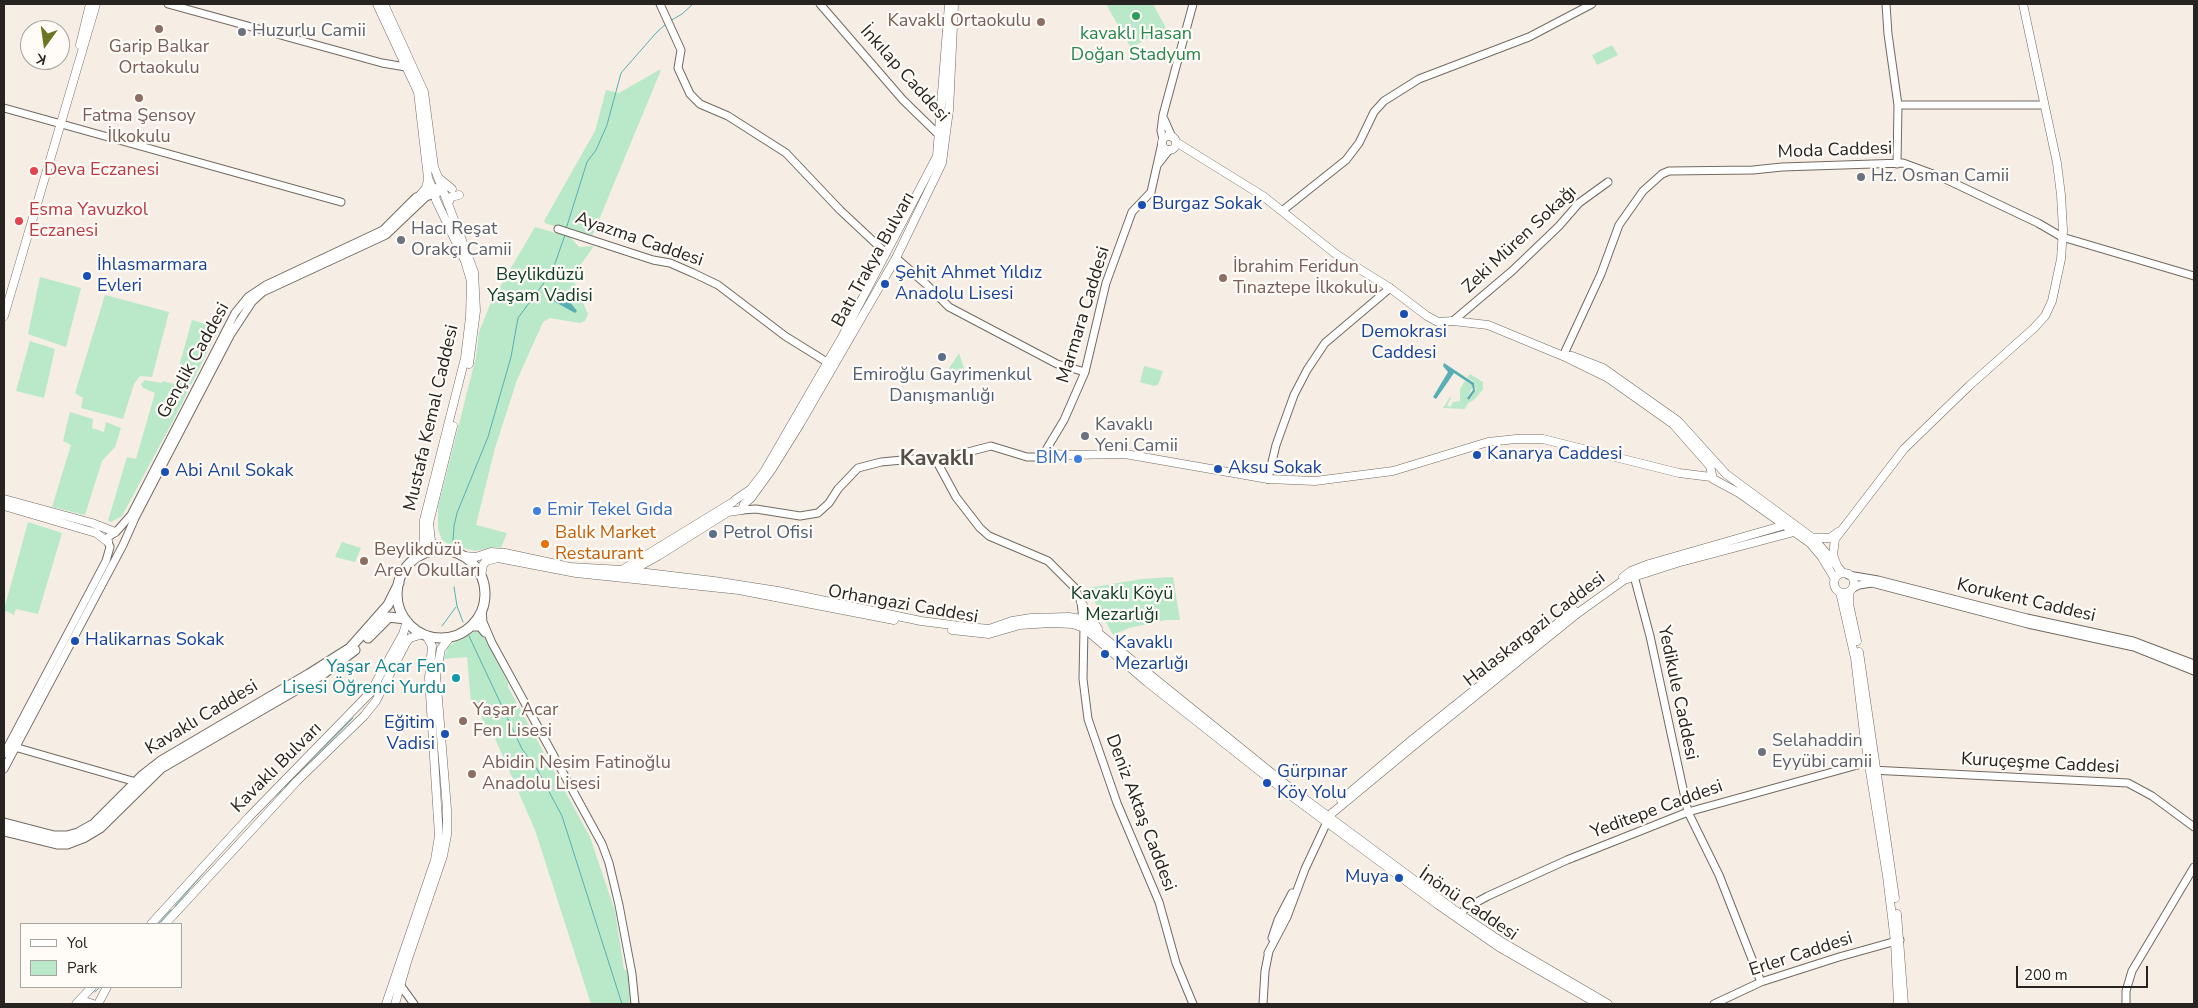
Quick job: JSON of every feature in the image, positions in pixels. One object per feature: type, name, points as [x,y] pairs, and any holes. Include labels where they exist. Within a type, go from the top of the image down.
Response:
[{"type":"main road","points":[[4,316],[90,4]]},
{"type":"main road","points":[[4,299],[96,4]]},
{"type":"main road","name":"Mustafa Kemal Caddesi","points":[[377,4],[418,92],[428,178],[448,204],[474,272],[476,311],[468,368],[429,523],[431,540],[436,547],[442,550]]},
{"type":"main road","name":"Mustafa Kemal Caddesi","points":[[384,4],[424,92],[432,156],[437,175],[438,190],[436,200],[468,267],[471,281],[471,308],[465,358],[424,520],[424,546],[419,556]]},
{"type":"main road","name":"Batı Trakya Bulvarı","points":[[622,574],[751,489],[764,472],[896,258],[942,163],[949,4]]},
{"type":"main road","name":"Batı Trakya Bulvarı","points":[[622,574],[651,560],[728,512],[742,508],[772,469],[830,364],[937,156],[942,138],[954,4]]},
{"type":"main road","points":[[1843,572],[1833,555],[1833,543],[1847,524],[1904,449],[2045,316],[2055,291],[2062,237],[2062,195],[2057,163],[2023,4]]},
{"type":"main road","points":[[1174,145],[1163,147],[1162,141],[1174,145],[1263,196],[1337,255],[1390,288],[1438,322],[1454,321],[1488,325],[1564,356],[1608,378],[1673,424],[1710,466],[1712,476],[1740,492],[1815,548],[1835,579],[1835,584],[1847,591]]},
{"type":"main road","points":[[437,175],[452,189]]},
{"type":"main road","points":[[421,194],[426,188],[428,178]]},
{"type":"main road","points":[[448,204],[451,197],[459,195]]},
{"type":"main road","points":[[886,253],[894,251],[896,258]]},
{"type":"main road","points":[[1564,356],[1572,356],[1603,368],[1678,421],[1734,481],[1812,538],[1852,580],[1847,591],[1861,659],[1873,770],[1898,941],[1904,1004]]},
{"type":"main road","points":[[1045,453],[1066,455],[1130,455],[1268,479],[1315,481],[1393,472],[1496,441],[1543,439],[1679,473],[1712,476],[1722,479],[1723,470]]},
{"type":"main road","points":[[4,499],[92,523],[115,532]]},
{"type":"main road","points":[[734,501],[732,507],[742,508]]},
{"type":"main road","points":[[4,506],[96,533],[109,544]]},
{"type":"main road","points":[[1812,538],[1830,538],[1847,524]]},
{"type":"main road","points":[[1325,818],[1377,772],[1563,618],[1631,571],[1785,525]]},
{"type":"main road","name":"Halaskargazi Caddesi","points":[[1423,735],[1578,613],[1624,580],[1794,532]]},
{"type":"main road","points":[[395,1004],[401,986],[399,976],[435,860],[439,836],[429,678],[432,646],[424,634],[406,620],[399,605],[398,583],[406,567],[419,556],[432,551],[442,550],[476,557],[496,552],[570,567],[622,574]]},
{"type":"main road","points":[[386,1004],[399,976],[443,856],[447,835],[447,809],[436,675],[441,649],[450,637],[470,627],[482,609],[485,592],[481,576],[471,561],[464,556]]},
{"type":"main road","points":[[481,576],[484,563],[493,558],[576,573],[622,574]]},
{"type":"main road","points":[[651,560],[647,569],[652,574]]},
{"type":"main road","name":"Orhangazi Caddesi","points":[[631,571],[778,591],[922,621],[975,628],[989,629],[1012,621],[1031,618],[1071,617],[1104,637],[1149,680]]},
{"type":"main road","points":[[1835,579],[1843,572]]},
{"type":"main road","name":"Orhangazi Caddesi","points":[[622,574],[739,590],[924,626],[977,634],[995,633],[1027,624],[1084,624],[1149,680],[1292,793],[1439,902]]},
{"type":"main road","name":"Kavaklı Caddesi","points":[[4,823],[54,836],[67,836],[78,833],[94,824],[136,782],[161,761],[350,648],[388,605],[398,583]]},
{"type":"main road","points":[[1071,617],[1076,616],[1081,610],[1081,602]]},
{"type":"main road","points":[[1081,602],[1104,637]]},
{"type":"main road","name":"Kavaklı Caddesi","points":[[4,831],[57,844],[67,844],[85,837],[100,828],[142,784],[165,765],[323,674],[360,646],[389,617],[406,620]]},
{"type":"main road","name":"Kavaklı Bulvarı","points":[[152,923],[248,817],[370,693],[403,634],[406,620]]},
{"type":"main road","points":[[424,634],[450,637]]},
{"type":"main road","name":"Kavaklı Bulvarı","points":[[165,923],[297,781],[364,716],[376,701],[406,642],[412,637],[424,634]]},
{"type":"main road","points":[[1439,902],[1460,914],[1475,928],[1575,987],[1608,1004]]},
{"type":"main road","name":"İnönü Caddesi","points":[[1439,902],[1475,928]]},
{"type":"main road","points":[[1898,941],[1898,1004]]},
{"type":"main road","points":[[1575,987],[1598,1004]]},
{"type":"main road","points":[[76,1004],[91,988]]},
{"type":"main road","points":[[98,1004],[106,988]]},
{"type":"main road","points":[[76,1004],[84,1001],[93,1004]]},
{"type":"street","points":[[168,4],[382,63],[406,67]]},
{"type":"street","points":[[660,4],[681,50],[678,68],[690,94],[700,104],[728,116],[786,153],[840,210],[886,253]]},
{"type":"street","name":"İnkılap Caddesi","points":[[820,4],[903,100],[942,138]]},
{"type":"street","name":"Marmara Caddesi","points":[[1045,453],[1066,416],[1085,372],[1106,284],[1132,212],[1151,192],[1158,164],[1158,152],[1162,141],[1163,118],[1193,4]]},
{"type":"street","points":[[1282,211],[1346,160],[1359,143],[1374,112],[1384,101],[1419,79],[1529,37],[1592,4]]},
{"type":"street","points":[[1886,4],[1888,34],[1898,105],[1897,164]]},
{"type":"street","points":[[1898,105],[2044,105]]},
{"type":"street","points":[[4,108],[341,202]]},
{"type":"street","points":[[1163,118],[1174,145]]},
{"type":"street","name":"Marmara Caddesi","points":[[1158,164],[1174,145]]},
{"type":"street","name":"Moda Caddesi","points":[[1564,356],[1601,274],[1619,225],[1643,191],[1665,172],[1689,169],[1753,170],[1782,167],[1910,165],[1941,177],[2038,223],[2062,237],[2194,276]]},
{"type":"street","name":"Zeki Müren Sokağı","points":[[1454,321],[1512,271],[1559,226],[1579,203],[1608,182]]},
{"type":"street","name":"Gençlik Caddesi","points":[[115,532],[131,514],[235,313],[248,297],[266,285],[383,230],[421,194],[438,190]]},
{"type":"street","name":"Gençlik Caddesi","points":[[4,754],[49,680],[123,543],[231,334],[252,302],[263,292],[386,235],[426,197],[438,190]]},
{"type":"street","name":"Ayazma Caddesi","points":[[558,229],[653,260],[670,263],[718,285],[785,336],[830,364]]},
{"type":"street","points":[[896,258],[949,307],[1057,364],[1085,372]]},
{"type":"street","points":[[1268,479],[1276,445],[1294,395],[1307,370],[1325,343],[1390,288]]},
{"type":"street","points":[[742,508],[800,516],[818,513],[829,504],[838,489],[858,468],[899,459],[924,458],[936,460],[970,453],[982,447],[991,446],[1026,457],[1040,457],[1045,453]]},
{"type":"street","points":[[936,460],[956,497],[980,528],[989,536],[1048,561],[1075,588],[1081,602]]},
{"type":"street","points":[[115,532],[122,535],[123,543],[116,549],[109,544],[108,537],[115,532]]},
{"type":"street","name":"Gençlik Caddesi","points":[[4,769],[9,746],[106,561],[109,544]]},
{"type":"street","name":"Korukent Caddesi","points":[[1843,572],[2027,618],[2133,640],[2194,664]]},
{"type":"street","name":"Yedikule Caddesi","points":[[1634,576],[1650,636],[1688,812],[1719,876],[1761,982]]},
{"type":"street","name":"Korukent Caddesi","points":[[1847,591],[1859,585],[1872,583],[2028,624],[2134,647],[2194,671]]},
{"type":"street","name":"Deniz Aktaş Caddesi","points":[[1081,602],[1084,624],[1083,679],[1088,719],[1117,804],[1159,902],[1176,963],[1193,1004]]},
{"type":"street","points":[[482,609],[483,622],[492,643],[602,844],[609,863],[619,905],[632,974],[635,1004]]},
{"type":"street","points":[[470,627],[477,626],[483,630],[492,643]]},
{"type":"street","points":[[9,746],[136,782]]},
{"type":"street","name":"Yeditepe Caddesi","points":[[1460,914],[1466,908],[1488,896],[1567,860],[1688,812],[1872,761]]},
{"type":"street","name":"Kuruçeşme Caddesi","points":[[1873,770],[2128,783],[2152,796],[2194,827]]},
{"type":"street","points":[[1263,1004],[1268,953],[1287,917],[1325,818]]},
{"type":"street","points":[[2128,1004],[2134,978],[2154,936],[2193,872]]},
{"type":"street","name":"Erler Caddesi","points":[[1714,1004],[1761,982],[1854,952],[1898,941]]},
{"type":"street","points":[[401,986],[414,1004]]},
{"type":"green space","name":"kavaklı Hasan Doğan Stadyum","points":[[1106,4],[1153,4],[1166,28],[1131,48]]},
{"type":"green space","points":[[1612,45],[1618,55],[1597,65],[1592,55]]},
{"type":"green space","name":"Beylikdüzü Yaşam Vadisi","points":[[661,70],[591,239],[545,223],[544,221],[595,131],[606,90],[619,93]]},
{"type":"green space","name":"Beylikdüzü Yaşam Vadisi","points":[[535,227],[570,237],[579,247],[594,246],[572,277],[588,314],[585,321],[580,323],[550,318],[543,322],[517,380],[495,448],[476,525],[507,533],[501,548],[494,547],[475,551],[448,544],[442,540],[438,529],[438,507],[476,357],[479,332],[491,302]]},
{"type":"green space","points":[[40,277],[81,288],[66,347],[28,334]]},
{"type":"green space","points":[[105,295],[169,312],[152,377],[140,376],[134,384],[123,419],[81,408],[83,398],[75,393]]},
{"type":"green space","points":[[192,320],[219,328],[177,413],[122,516],[111,522],[108,521],[127,457],[136,459],[155,393],[143,388],[141,384],[145,380],[174,384]]},
{"type":"green space","points":[[30,341],[55,349],[44,398],[16,391]]},
{"type":"green space","points":[[959,353],[967,377],[945,382],[948,370]]},
{"type":"green space","points":[[1144,366],[1163,371],[1158,385],[1154,386],[1140,382]]},
{"type":"green space","points":[[1470,374],[1483,382],[1483,389],[1474,400],[1468,403],[1465,409],[1443,408],[1450,397],[1447,405],[1450,407],[1453,402],[1460,401],[1460,389],[1465,381],[1473,386],[1467,398],[1470,400],[1476,389],[1473,381],[1467,378]]},
{"type":"green space","points":[[70,412],[93,419],[92,428],[104,432],[106,422],[121,428],[115,447],[102,461],[85,515],[52,507],[71,445],[63,441]]},
{"type":"green space","points":[[28,522],[62,533],[38,614],[16,609],[14,615],[4,610]]},
{"type":"green space","points":[[342,542],[361,548],[355,562],[335,557]]},
{"type":"green space","name":"Kavaklı Köyü Mezarlığı","points":[[1173,577],[1180,620],[1165,620],[1129,628],[1113,635],[1087,588],[1142,579]]},
{"type":"green space","points":[[478,630],[482,632],[508,683],[508,687],[590,837],[615,911],[624,970],[629,971],[631,1004],[591,1004],[535,830],[494,736],[483,736],[481,706],[471,702],[467,657],[444,659],[448,646]]},
{"type":"water","points":[[556,285],[577,311],[575,313],[548,298]]},
{"type":"water","points":[[1444,363],[1474,383],[1475,391],[1469,400],[1467,398],[1473,390],[1472,385],[1454,373],[1436,399],[1433,397],[1448,372],[1443,366]]},
{"type":"waterway","points":[[670,21],[682,14],[693,4]]},
{"type":"waterway","points":[[566,229],[587,162],[596,150],[607,125],[621,73],[667,23]]},
{"type":"waterway","points":[[453,541],[457,513],[488,437],[511,357],[518,318],[552,272],[565,235]]},
{"type":"waterway","points":[[454,587],[457,606],[463,622]]},
{"type":"waterway","points":[[442,626],[456,607]]},
{"type":"waterway","points":[[469,636],[522,749],[537,769],[562,816],[622,1004]]},
{"type":"waterway","points":[[285,787],[353,718]]},
{"type":"waterway","points":[[273,798],[281,791]]},
{"type":"waterway","points":[[175,906],[219,855]]},
{"type":"waterway","points":[[159,923],[171,910]]},
{"type":"waterway","points":[[95,992],[99,988]]},
{"type":"place","name":"kavaklı Hasan Doğan Stadyum","points":[[1136,16]]},
{"type":"place","name":"Kavaklı Ortaokulu","points":[[1041,22]]},
{"type":"place","name":"Garip Balkar Ortaokulu","points":[[159,29]]},
{"type":"place","name":"Huzurlu Camii","points":[[242,32]]},
{"type":"place","name":"Fatma Şensoy İlkokulu","points":[[139,98]]},
{"type":"place","name":"Deva Eczanesi","points":[[34,171]]},
{"type":"place","name":"Hz. Osman Camii","points":[[1861,177]]},
{"type":"place","name":"Burgaz Sokak","points":[[1142,205]]},
{"type":"place","name":"Esma Yavuzkol Eczanesi","points":[[19,221]]},
{"type":"place","name":"Hacı Reşat Orakçı Camii","points":[[401,240]]},
{"type":"place","name":"İhlasmarmara Evleri","points":[[87,276]]},
{"type":"place","name":"İbrahim Feridun Tınaztepe İlkokulu","points":[[1223,278]]},
{"type":"place","name":"Şehit Ahmet Yıldız Anadolu Lisesi","points":[[885,284]]},
{"type":"place","name":"Demokrasi Caddesi","points":[[1404,314]]},
{"type":"place","name":"Emiroğlu Gayrimenkul Danışmanlığı","points":[[942,357]]},
{"type":"place","name":"Kavaklı Yeni Camii","points":[[1085,436]]},
{"type":"place","name":"Kanarya Caddesi","points":[[1477,455]]},
{"type":"place","name":"BİM","points":[[1078,459]]},
{"type":"place","name":"Aksu Sokak","points":[[1218,469]]},
{"type":"place","name":"Abi Anıl Sokak","points":[[165,472]]},
{"type":"place","name":"Emir Tekel Gıda","points":[[537,511]]},
{"type":"place","name":"Petrol Ofisi","points":[[713,534]]},
{"type":"place","name":"Balık Market Restaurant","points":[[545,544]]},
{"type":"place","name":"Beylikdüzü Arev Okulları","points":[[364,561]]},
{"type":"place","name":"Halikarnas Sokak","points":[[75,641]]},
{"type":"place","name":"Kavaklı Mezarlığı","points":[[1105,654]]},
{"type":"place","name":"Yaşar Acar Fen Lisesi Öğrenci Yurdu","points":[[456,678]]},
{"type":"place","name":"Yaşar Acar Fen Lisesi","points":[[463,721]]},
{"type":"place","name":"Eğitim Vadisi","points":[[445,734]]},
{"type":"place","name":"Selahaddin Eyyübi camii","points":[[1762,752]]},
{"type":"place","name":"Abidin Nesim Fatinoğlu Anadolu Lisesi","points":[[472,774]]},
{"type":"place","name":"Gürpınar Köy Yolu","points":[[1267,783]]},
{"type":"place","name":"Muya","points":[[1399,878]]},
{"type":"district","name":"Kavaklı","points":[[937,460]]}]
